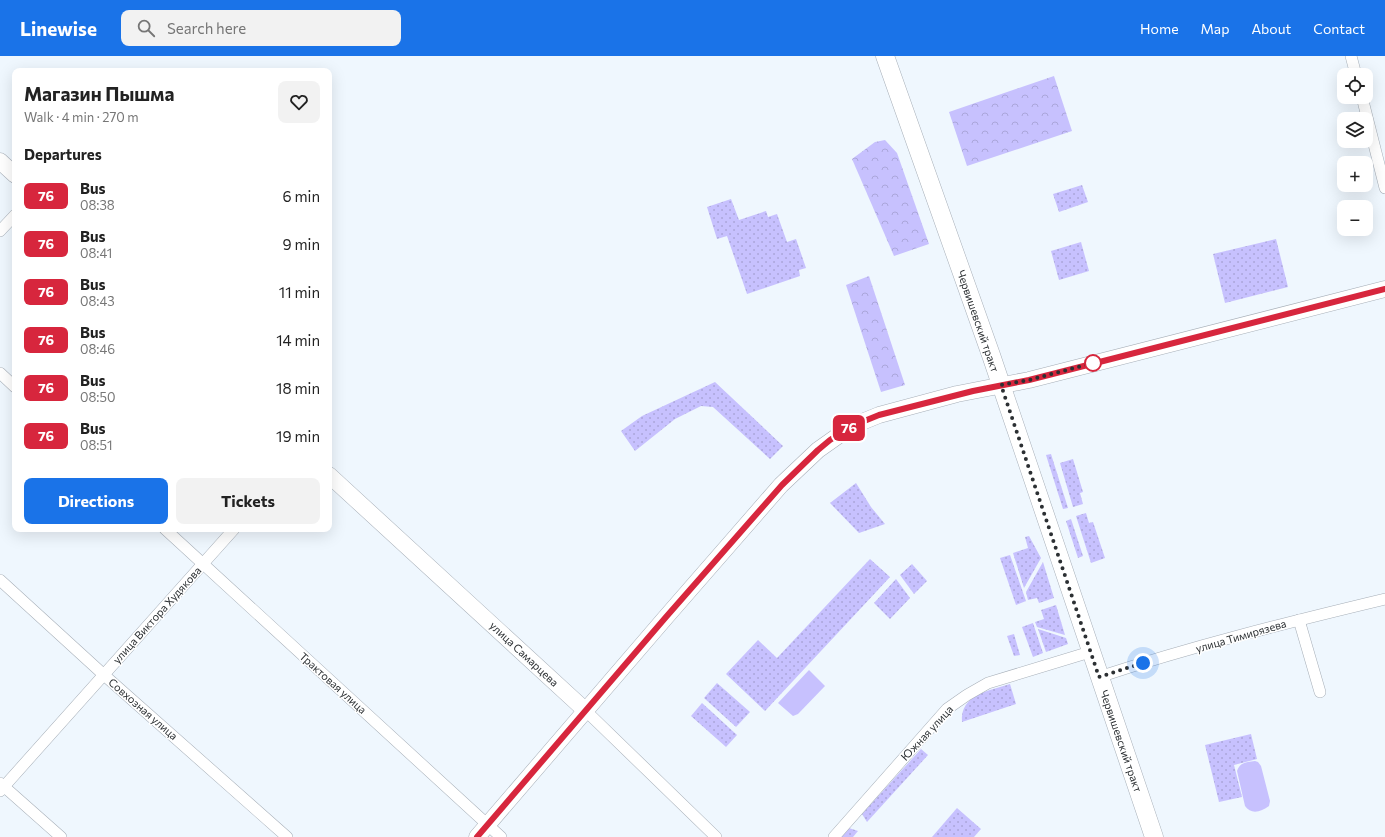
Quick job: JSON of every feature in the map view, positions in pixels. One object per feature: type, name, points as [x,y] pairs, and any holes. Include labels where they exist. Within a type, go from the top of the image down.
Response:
[{"type":"main road","name":"Червишевский тракт","points":[[885,56],[1001,385],[1090,652],[1154,837]]},
{"type":"street","points":[[1351,56],[1354,68]]},
{"type":"street","points":[[1364,104],[1382,163],[1385,188]]},
{"type":"street","points":[[0,161],[12,172]]},
{"type":"street","points":[[0,231],[12,218]]},
{"type":"street","points":[[477,837],[666,617],[782,485],[818,450],[830,440],[852,426],[879,415],[957,394],[1037,378],[1385,288]]},
{"type":"street","points":[[0,373],[12,384]]},
{"type":"street","name":"улица Самарцева","points":[[332,478],[586,711],[716,837]]},
{"type":"street","name":"Трактовая улица","points":[[168,532],[501,837]]},
{"type":"street","name":"улица Виктора Худякова","points":[[1,787],[104,675],[231,532]]},
{"type":"street","name":"Совхозная улица","points":[[0,580],[104,675],[287,837]]},
{"type":"street","name":"улица Тимирязева","points":[[1099,677],[1130,666],[1299,620],[1385,599]]},
{"type":"street","points":[[1299,620],[1320,692]]},
{"type":"street","name":"Южная улица","points":[[834,837],[947,709],[988,683],[1090,652]]},
{"type":"street","points":[[1,787],[61,837]]},
{"type":"green space","points":[[1054,76],[1072,131],[967,166],[949,112]]},
{"type":"green space","points":[[885,140],[897,153],[929,244],[894,256],[852,159],[875,142]]},
{"type":"green space","points":[[1082,185],[1088,202],[1059,212],[1053,194]]},
{"type":"green space","points":[[731,199],[739,220],[766,211],[768,217],[777,214],[787,242],[796,239],[806,268],[799,270],[800,276],[747,294],[727,236],[717,239],[707,207]]},
{"type":"green space","points":[[1276,239],[1288,287],[1225,303],[1213,254]]},
{"type":"green space","points":[[1081,242],[1089,271],[1059,280],[1051,251]]},
{"type":"green space","points":[[869,276],[905,385],[881,392],[846,285]]},
{"type":"green space","points":[[715,382],[783,446],[770,459],[713,407],[701,406],[675,419],[635,451],[621,431],[642,416]]},
{"type":"green space","points":[[1051,454],[1068,508],[1063,509],[1046,455]]},
{"type":"green space","points":[[1073,459],[1083,492],[1080,493],[1083,504],[1073,507],[1060,463]]},
{"type":"green space","points":[[856,483],[871,507],[885,524],[859,533],[830,503]]},
{"type":"green space","points":[[1086,513],[1089,523],[1093,522],[1105,558],[1091,563],[1076,516]]},
{"type":"green space","points":[[1071,519],[1083,556],[1078,558],[1066,521]]},
{"type":"green space","points":[[1029,536],[1041,558],[1024,588],[1013,553],[1028,548],[1025,537]]},
{"type":"green space","points":[[1010,555],[1026,601],[1016,605],[1000,558]]},
{"type":"green space","points":[[870,559],[890,577],[765,711],[726,674],[758,640],[777,658]]},
{"type":"green space","points":[[1043,562],[1054,598],[1039,603],[1037,598],[1028,600],[1026,592]]},
{"type":"green space","points":[[912,564],[927,581],[914,594],[900,575]]},
{"type":"green space","points":[[896,579],[910,598],[890,619],[874,603]]},
{"type":"green space","points":[[1056,605],[1065,635],[1037,627],[1035,622],[1044,619],[1041,610]]},
{"type":"green space","points":[[1033,623],[1043,653],[1033,657],[1022,627]]},
{"type":"green space","points":[[1038,629],[1066,638],[1068,644],[1046,652]]},
{"type":"green space","points":[[1014,634],[1020,655],[1014,656],[1007,636]]},
{"type":"green space","points":[[809,670],[825,686],[798,714],[793,716],[778,703]]},
{"type":"green space","points":[[717,683],[750,712],[736,727],[704,698]]},
{"type":"green space","points":[[1010,684],[1016,704],[962,722],[966,705],[977,695]]},
{"type":"green space","points":[[702,703],[737,735],[726,747],[691,716]]},
{"type":"green space","points":[[1251,734],[1257,759],[1234,765],[1242,797],[1219,802],[1205,745]]},
{"type":"green space","points":[[921,749],[928,755],[867,822],[862,814]]},
{"type":"green space","points":[[1255,761],[1261,766],[1270,801],[1269,806],[1263,810],[1253,812],[1245,806],[1237,771],[1242,764]]},
{"type":"green space","points":[[957,808],[981,829],[974,837],[932,837]]},
{"type":"green space","points":[[849,828],[858,831],[853,837],[841,837]]},
{"type":"bus line","name":"76","points":[[477,837],[666,617],[782,485],[818,450],[840,433],[852,426],[879,415],[957,394],[1029,380],[1385,289]]},
{"type":"route","points":[[1093,363],[1029,380],[1001,385],[1099,677],[1143,663]]}]
